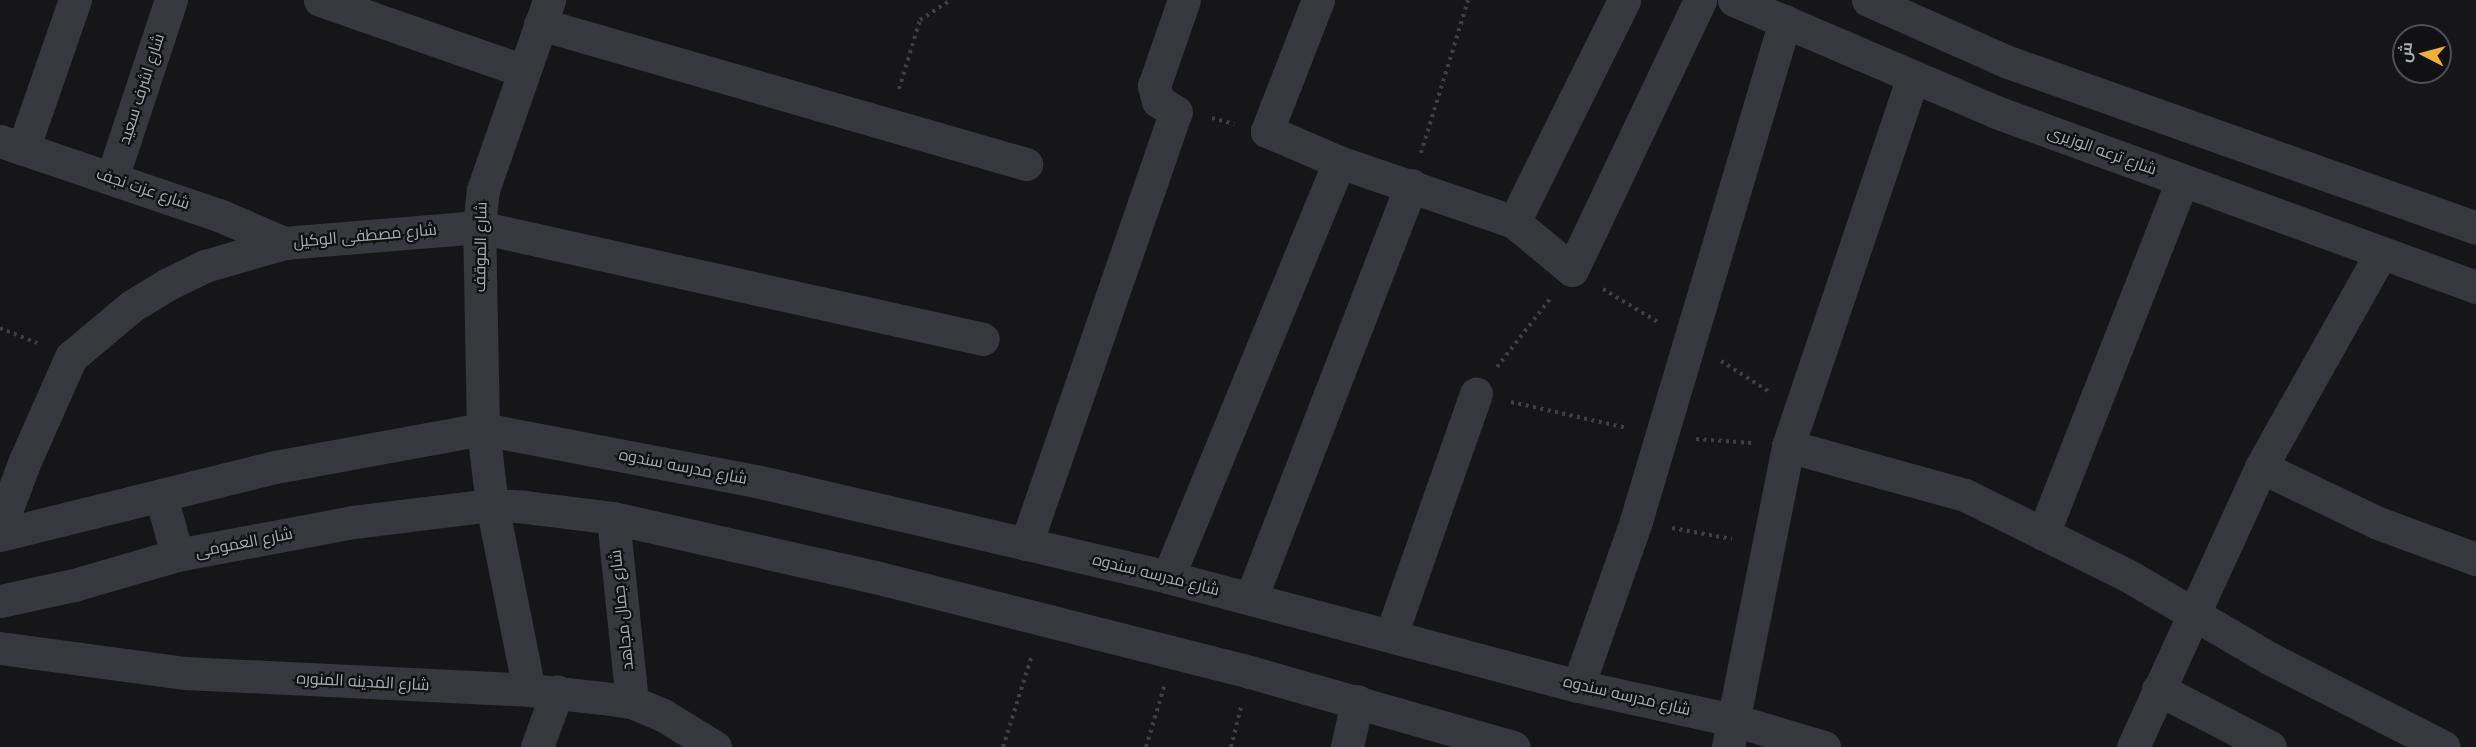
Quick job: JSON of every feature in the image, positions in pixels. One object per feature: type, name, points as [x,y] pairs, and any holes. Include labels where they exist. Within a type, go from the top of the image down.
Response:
[{"type":"street","points":[[12,145],[75,0]]},
{"type":"street","name":"شارع اشرف سعيد","points":[[112,178],[171,0]]},
{"type":"street","points":[[320,0],[524,70]]},
{"type":"street","points":[[1026,544],[1176,112],[1158,101],[1154,86],[1184,0]]},
{"type":"street","points":[[1318,0],[1267,131],[1339,162],[1514,222],[1572,270],[1700,0]]},
{"type":"street","points":[[1514,222],[1624,0]]},
{"type":"street","name":"شارع ترعه الوزيرى","points":[[1734,0],[1996,112],[2476,287]]},
{"type":"street","points":[[1868,0],[2008,62],[2476,228]]},
{"type":"street","points":[[545,12],[887,124],[1026,164]]},
{"type":"street","name":"شارع الموقف","points":[[543,691],[492,505],[483,429],[479,227],[483,190],[545,12]]},
{"type":"street","points":[[1578,686],[1636,521],[1687,340],[1785,21]]},
{"type":"street","points":[[1731,733],[1788,446],[1913,77]]},
{"type":"street","name":"شارع عزت نجف","points":[[12,145],[219,214],[284,243]]},
{"type":"street","points":[[1168,577],[1339,162]]},
{"type":"street","points":[[2043,534],[2182,181]]},
{"type":"street","points":[[1251,598],[1411,185]]},
{"type":"street","name":"شارع مصطفى الوكيل","points":[[0,527],[24,463],[71,357],[132,306],[168,285],[206,266],[284,243],[479,227],[983,339]]},
{"type":"street","points":[[2133,747],[2191,613],[2261,467],[2381,252]]},
{"type":"street","points":[[1391,635],[1476,394]]},
{"type":"street","points":[[0,535],[275,467],[483,429]]},
{"type":"street","name":"شارع مدرسه سندوه","points":[[483,429],[756,481],[1168,577],[1578,686],[1731,733],[1824,747]]},
{"type":"street","points":[[1788,446],[1965,495],[2127,574],[2191,613],[2444,747]]},
{"type":"street","points":[[2261,467],[2378,524],[2476,559]]},
{"type":"street","points":[[161,496],[177,555]]},
{"type":"street","points":[[492,505],[613,518],[1174,653],[1357,701],[1514,747]]},
{"type":"street","name":"شارع العمومى","points":[[0,600],[74,585],[177,555],[353,522],[492,505]]},
{"type":"street","name":"شارع جمال مجاهد","points":[[613,518],[632,702]]},
{"type":"street","name":"شارع المدينه المنوره","points":[[0,648],[185,673],[543,691],[632,702],[663,715],[716,747]]},
{"type":"street","points":[[2158,689],[2270,747]]},
{"type":"street","points":[[537,747],[543,691]]},
{"type":"street","points":[[1347,747],[1357,701]]},
{"type":"path","points":[[887,124],[920,20],[951,0]]},
{"type":"path","points":[[1411,185],[1468,0]]},
{"type":"path","points":[[1176,112],[1267,131]]},
{"type":"path","points":[[1788,446],[1661,436],[1476,394],[1572,270],[1800,412]]},
{"type":"path","points":[[1636,521],[1768,546]]},
{"type":"path","points":[[1003,747],[1043,620]]},
{"type":"path","points":[[1146,747],[1174,653]]}]
